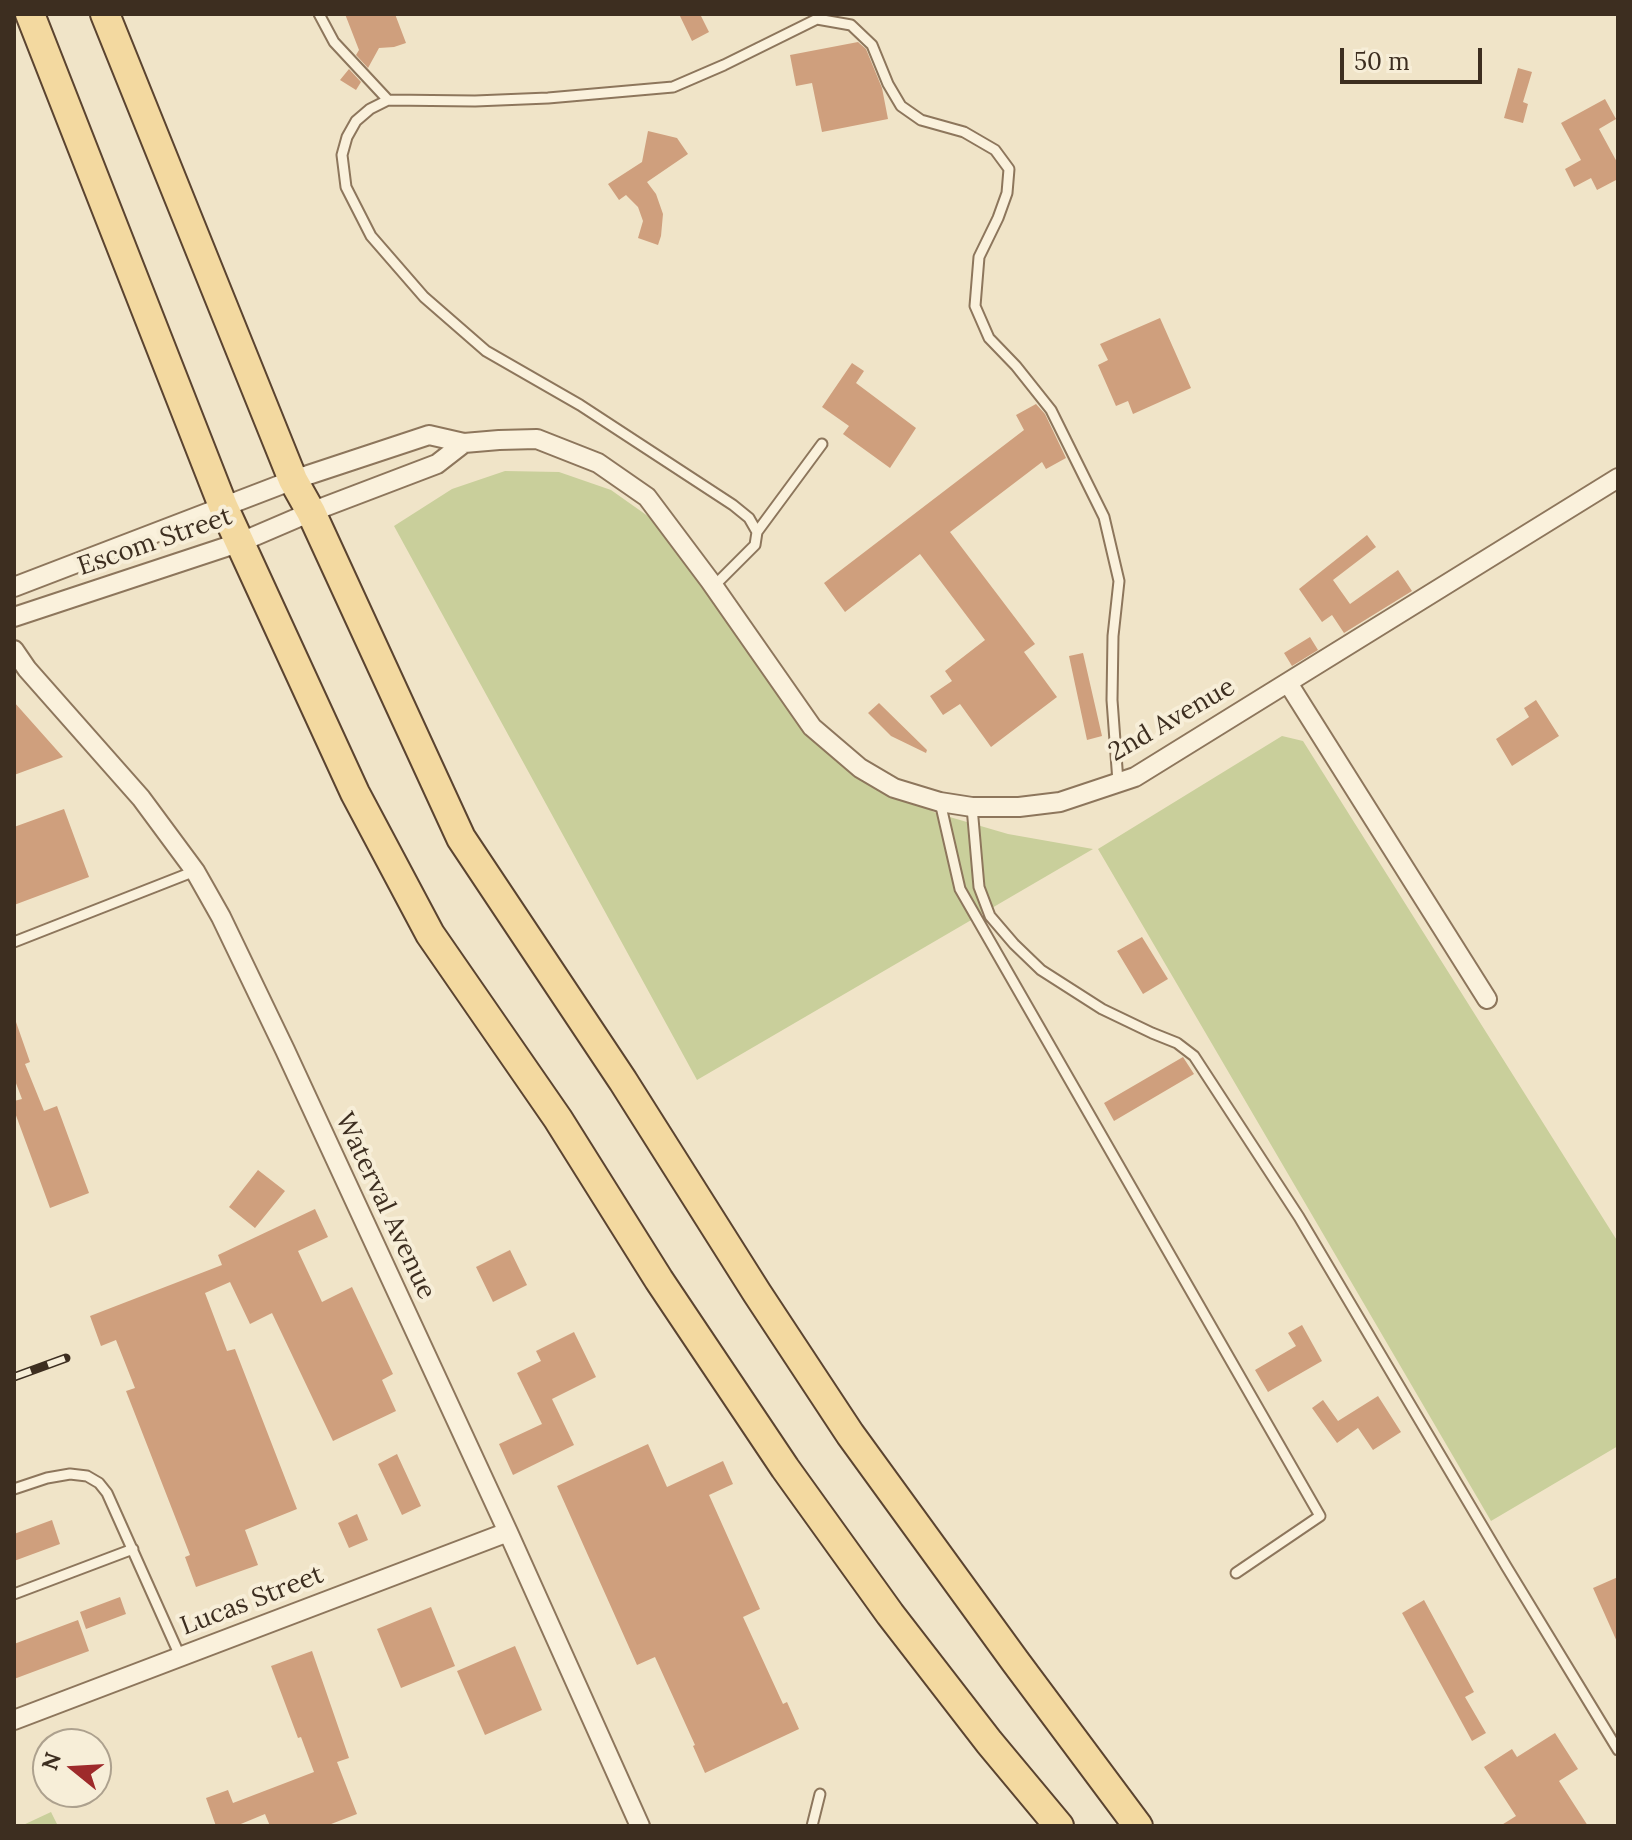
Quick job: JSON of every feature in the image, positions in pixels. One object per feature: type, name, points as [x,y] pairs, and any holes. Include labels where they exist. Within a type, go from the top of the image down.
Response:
[{"type":"main road","points":[[30,14],[223,506],[355,793],[430,934],[558,1119],[659,1280],[785,1468],[926,1661],[1059,1826]]},
{"type":"main road","points":[[105,14],[293,480],[311,512],[461,838],[623,1081],[850,1434],[1138,1826]]},
{"type":"street","name":"2nd Avenue","points":[[293,480],[429,435],[464,443],[537,439],[598,463],[647,497],[714,586],[812,727],[860,768],[894,788],[940,802],[972,807],[1019,807],[1060,802],[1135,777],[1618,478]]},
{"type":"street","points":[[311,512],[437,464],[464,443]]},
{"type":"street","name":"Escom Street","points":[[14,587],[293,480]]},
{"type":"street","name":"Escom Street","points":[[14,617],[241,542],[311,512]]},
{"type":"street","name":"Waterval Avenue","points":[[14,650],[27,669],[141,798],[195,871],[221,917],[508,1532],[640,1826]]},
{"type":"street","points":[[1288,683],[1487,999]]},
{"type":"street","name":"Lucas Street","points":[[14,1720],[508,1532]]},
{"type":"lane","points":[[319,14],[334,42],[388,100]]},
{"type":"lane","points":[[757,532],[749,518],[733,505],[580,405],[486,351],[424,297],[371,236],[346,187],[342,155],[356,121],[388,100],[490,101],[673,87],[817,19],[851,25],[872,45],[901,106],[921,120],[964,132],[995,150],[1009,169],[1007,193],[979,257],[975,306],[989,338],[1051,410],[1104,517],[1119,581],[1113,636],[1112,700],[1118,782]]},
{"type":"lane","points":[[714,586],[755,545],[757,532],[822,444]]},
{"type":"lane","points":[[940,802],[960,889],[1320,1516],[1236,1573]]},
{"type":"lane","points":[[972,807],[979,887],[990,916],[1041,970],[1102,1009],[1177,1043],[1194,1056],[1299,1217],[1618,1750]]},
{"type":"lane","points":[[14,942],[195,871]]},
{"type":"lane","points":[[14,1489],[70,1474],[87,1476],[99,1483],[107,1493],[180,1656]]},
{"type":"lane","points":[[14,1594],[133,1549]]},
{"type":"lane","points":[[812,1826],[820,1794]]},
{"type":"green space","points":[[505,471],[559,472],[611,490],[652,519],[684,553],[833,750],[876,784],[936,813],[1008,834],[1093,849],[697,1080],[394,526],[452,489]]},
{"type":"green space","points":[[1282,736],[1303,741],[1618,1242],[1618,1446],[1491,1521],[1098,849]]},
{"type":"green space","points":[[51,1812],[58,1826],[21,1826]]},
{"type":"building","points":[[345,14],[395,14],[406,43],[379,48],[368,68],[356,55],[359,50]]},
{"type":"building","points":[[679,14],[700,14],[709,32],[692,41]]},
{"type":"building","points":[[858,42],[866,49],[882,88],[888,119],[822,132],[812,83],[796,86],[790,55]]},
{"type":"building","points":[[1518,68],[1532,72],[1523,102],[1528,104],[1523,123],[1504,118]]},
{"type":"building","points":[[349,69],[361,82],[356,90],[340,80]]},
{"type":"building","points":[[1605,99],[1616,119],[1599,129],[1618,164],[1618,179],[1597,190],[1591,178],[1574,187],[1565,169],[1581,160],[1561,123]]},
{"type":"building","points":[[648,131],[677,138],[688,154],[647,182],[656,194],[663,214],[658,245],[638,238],[643,221],[638,207],[626,195],[619,200],[608,184],[642,162]]},
{"type":"building","points":[[1160,318],[1191,388],[1133,414],[1128,401],[1116,406],[1098,365],[1108,360],[1100,344]]},
{"type":"building","points":[[852,363],[864,371],[856,383],[916,428],[890,468],[843,434],[849,426],[822,407]]},
{"type":"building","points":[[1036,404],[1045,414],[1066,458],[1046,469],[1042,462],[950,532],[1035,644],[1024,652],[1057,697],[991,747],[960,704],[943,715],[930,696],[952,681],[945,671],[985,640],[920,554],[845,612],[824,583],[1024,430],[1016,415]]},
{"type":"building","points":[[1367,535],[1376,547],[1333,580],[1350,604],[1398,570],[1412,591],[1344,633],[1332,615],[1322,622],[1299,589]]},
{"type":"building","points":[[1310,637],[1318,650],[1292,666],[1284,653]]},
{"type":"building","points":[[1083,653],[1102,736],[1087,740],[1069,656]]},
{"type":"building","points":[[1536,700],[1559,736],[1512,766],[1496,739],[1529,717],[1524,708]]},
{"type":"building","points":[[14,702],[63,757],[14,775]]},
{"type":"building","points":[[879,703],[927,750],[926,753],[891,736],[868,713]]},
{"type":"building","points":[[64,809],[89,877],[14,905],[14,827]]},
{"type":"building","points":[[1142,937],[1168,979],[1143,994],[1117,951]]},
{"type":"building","points":[[14,1022],[30,1062],[25,1064],[44,1111],[57,1106],[89,1193],[50,1208],[14,1110],[14,1101],[22,1099],[14,1078]]},
{"type":"building","points":[[1183,1057],[1194,1074],[1114,1121],[1104,1103]]},
{"type":"building","points":[[258,1170],[285,1191],[255,1228],[229,1207]]},
{"type":"building","points":[[315,1209],[328,1237],[298,1251],[322,1302],[352,1287],[393,1374],[382,1380],[396,1411],[333,1441],[272,1313],[250,1324],[230,1282],[205,1293],[227,1351],[235,1349],[297,1509],[245,1530],[258,1565],[196,1587],[185,1557],[190,1555],[126,1391],[135,1388],[116,1340],[101,1346],[90,1316],[222,1265],[218,1255]]},
{"type":"building","points":[[510,1250],[527,1285],[493,1302],[476,1267]]},
{"type":"building","points":[[1302,1325],[1322,1361],[1268,1392],[1255,1370],[1296,1346],[1288,1333]]},
{"type":"building","points":[[574,1332],[596,1377],[552,1399],[574,1445],[513,1475],[499,1444],[542,1424],[517,1373],[541,1361],[536,1351]]},
{"type":"building","points":[[1378,1396],[1401,1432],[1373,1450],[1358,1428],[1337,1443],[1312,1408],[1323,1400],[1338,1421]]},
{"type":"building","points":[[648,1444],[667,1487],[723,1461],[733,1484],[709,1495],[760,1609],[743,1617],[783,1704],[787,1702],[799,1729],[705,1773],[655,1657],[637,1665],[557,1486]]},
{"type":"building","points":[[397,1454],[421,1506],[402,1515],[378,1464]]},
{"type":"building","points":[[357,1514],[368,1540],[349,1548],[338,1523]]},
{"type":"building","points":[[52,1520],[60,1544],[14,1561],[14,1534]]},
{"type":"building","points":[[1618,1577],[1618,1644],[1593,1588]]},
{"type":"building","points":[[120,1597],[126,1614],[86,1629],[80,1612]]},
{"type":"building","points":[[1424,1600],[1474,1692],[1465,1697],[1486,1733],[1472,1741],[1402,1613]]},
{"type":"building","points":[[431,1607],[455,1666],[401,1688],[377,1629]]},
{"type":"building","points":[[78,1620],[89,1651],[14,1679],[14,1644]]},
{"type":"building","points":[[515,1646],[542,1710],[485,1735],[457,1671]]},
{"type":"building","points":[[312,1651],[349,1758],[337,1762],[357,1814],[326,1826],[270,1826],[265,1814],[236,1826],[216,1826],[206,1798],[228,1790],[233,1803],[314,1772],[271,1666]]},
{"type":"building","points":[[1555,1733],[1578,1769],[1559,1781],[1588,1826],[1500,1826],[1516,1816],[1484,1767],[1512,1749],[1517,1757]]},
{"type":"railway","points":[[14,1377],[66,1358]]}]
